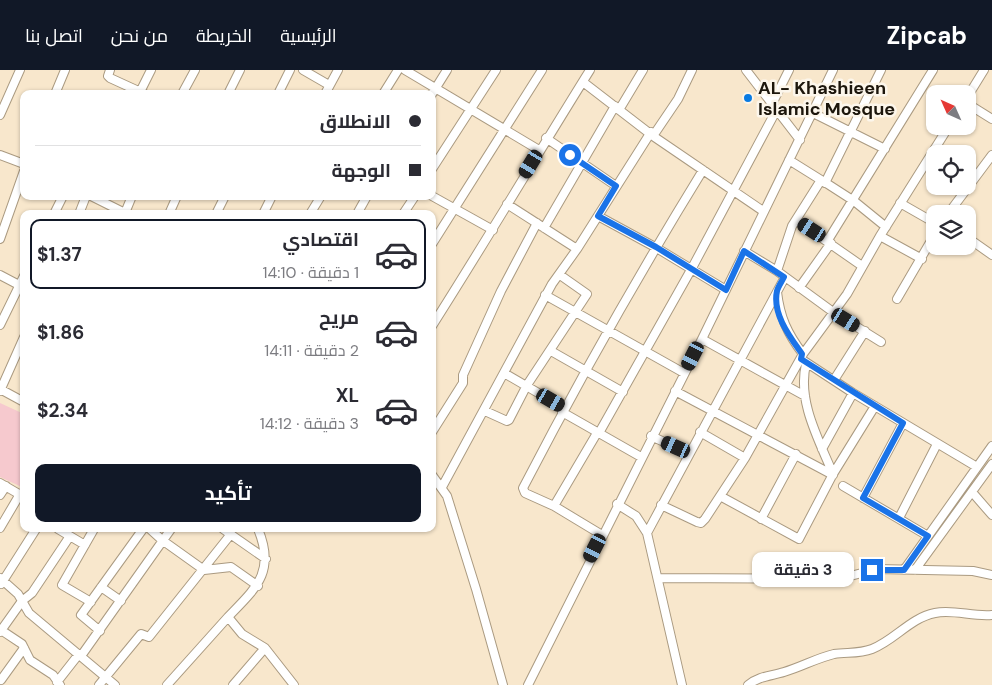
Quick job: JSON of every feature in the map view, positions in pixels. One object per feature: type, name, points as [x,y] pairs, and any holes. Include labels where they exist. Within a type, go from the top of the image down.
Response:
[{"type":"street","points":[[0,115],[20,70]]},
{"type":"street","points":[[57,90],[65,70]]},
{"type":"street","points":[[110,70],[108,76],[110,78],[135,90]]},
{"type":"street","points":[[142,90],[151,70]]},
{"type":"street","points":[[184,90],[195,70]]},
{"type":"street","points":[[230,90],[240,70]]},
{"type":"street","points":[[280,90],[290,70]]},
{"type":"street","points":[[303,70],[329,85]]},
{"type":"street","points":[[327,90],[338,70]]},
{"type":"street","points":[[386,90],[398,70]]},
{"type":"street","points":[[405,70],[434,90],[447,70]]},
{"type":"street","points":[[436,163],[496,70]]},
{"type":"street","points":[[436,238],[542,70]]},
{"type":"street","points":[[436,320],[493,230],[546,138],[590,70]]},
{"type":"street","points":[[436,426],[463,383],[463,375],[501,290],[643,70]]},
{"type":"street","points":[[442,487],[485,411],[545,295],[577,249],[616,186],[678,100],[692,70]]},
{"type":"street","points":[[746,70],[775,105],[800,140]]},
{"type":"street","points":[[554,506],[623,392],[645,349],[692,268],[775,105],[789,70]]},
{"type":"street","points":[[528,685],[617,504],[702,339],[833,70]]},
{"type":"street","points":[[777,271],[796,220],[823,181],[852,132],[881,70]]},
{"type":"street","points":[[799,288],[830,242],[931,73],[921,70]]},
{"type":"street","points":[[975,85],[984,70]]},
{"type":"street","points":[[583,82],[732,192],[763,211]]},
{"type":"street","points":[[436,91],[472,109],[539,150]]},
{"type":"street","points":[[976,109],[992,119]]},
{"type":"street","points":[[813,113],[885,148]]},
{"type":"street","points":[[661,505],[700,523],[745,458],[803,359],[833,312],[847,294],[880,236],[943,135]]},
{"type":"street","points":[[546,138],[616,186]]},
{"type":"street","points":[[0,155],[20,162]]},
{"type":"street","points":[[955,205],[992,155]]},
{"type":"street","points":[[789,160],[854,201],[886,227]]},
{"type":"street","points":[[602,535],[554,506],[525,494],[522,490],[608,328],[632,291],[702,170]]},
{"type":"street","points":[[0,239],[2,223],[20,180]]},
{"type":"street","points":[[436,198],[493,230]]},
{"type":"street","points":[[99,200],[120,210]]},
{"type":"street","points":[[900,203],[926,218]]},
{"type":"street","points":[[507,204],[577,249]]},
{"type":"street","points":[[598,216],[656,247],[726,290]]},
{"type":"street","points":[[796,220],[862,266]]},
{"type":"street","points":[[880,236],[922,259]]},
{"type":"street","points":[[976,244],[992,255]]},
{"type":"street","points":[[744,251],[777,271],[833,312],[881,342]]},
{"type":"street","points":[[897,299],[926,251]]},
{"type":"street","points":[[0,275],[19,285],[0,325]]},
{"type":"street","points":[[485,411],[508,421],[527,385],[551,351],[587,293],[560,275]]},
{"type":"street","points":[[646,533],[784,277]]},
{"type":"street","points":[[777,292],[782,321],[803,359],[853,394],[977,467]]},
{"type":"street","points":[[545,295],[608,328],[684,373]]},
{"type":"street","points":[[834,380],[864,331]]},
{"type":"street","points":[[702,339],[805,396]]},
{"type":"street","points":[[20,346],[0,389],[20,400]]},
{"type":"street","points":[[551,351],[623,392]]},
{"type":"street","points":[[803,359],[805,396],[813,428],[833,475]]},
{"type":"street","points":[[504,373],[527,385],[598,433],[641,457]]},
{"type":"street","points":[[675,391],[833,475]]},
{"type":"street","points":[[822,449],[853,394]]},
{"type":"street","points":[[720,496],[799,539],[833,475],[875,406]]},
{"type":"street","points":[[863,498],[903,423]]},
{"type":"street","points":[[700,432],[745,458]]},
{"type":"street","points":[[652,436],[688,453]]},
{"type":"street","points":[[899,518],[938,444]]},
{"type":"street","points":[[904,570],[992,446]]},
{"type":"street","points":[[761,519],[796,454]]},
{"type":"street","points":[[915,570],[992,464]]},
{"type":"street","points":[[436,480],[442,487],[476,588],[502,685]]},
{"type":"street","points":[[0,495],[3,484],[20,494]]},
{"type":"street","points":[[842,486],[928,536]]},
{"type":"street","points":[[972,492],[992,514]]},
{"type":"street","points":[[0,528],[20,498]]},
{"type":"street","points":[[617,504],[636,516],[646,533],[682,685]]},
{"type":"street","points":[[34,532],[1,581],[18,594],[29,613],[115,685]]},
{"type":"street","points":[[63,532],[85,545]]},
{"type":"street","points":[[91,602],[62,585],[92,532]]},
{"type":"street","points":[[100,631],[82,618],[83,612],[141,532]]},
{"type":"street","points":[[153,532],[204,570],[231,567],[258,586]]},
{"type":"street","points":[[70,536],[32,593],[22,601],[1,631],[24,648],[30,660],[53,675],[59,683],[100,631],[168,532]]},
{"type":"street","points":[[228,532],[266,559]]},
{"type":"street","points":[[167,685],[258,586],[266,559],[259,532]]},
{"type":"street","points":[[99,685],[140,634],[149,637],[231,534]]},
{"type":"street","points":[[658,578],[839,579],[872,570],[973,571],[992,575]]},
{"type":"street","points":[[101,587],[121,601]]},
{"type":"street","points":[[748,685],[763,676],[784,672],[831,655],[862,652],[875,648],[919,619],[930,614],[948,612],[972,616],[992,615]]},
{"type":"street","points":[[228,618],[242,634],[265,648],[294,685]]},
{"type":"street","points":[[2,681],[24,648]]},
{"type":"street","points":[[233,685],[265,648]]},
{"type":"shaded area","points":[[0,403],[20,412],[20,486],[0,477]]},
{"type":"place","name":"AL- Khashieen Islamic Mosque","points":[[748,98]]},
{"type":"route","points":[[570,155],[616,186],[598,216],[656,247],[726,290],[744,251],[767,264],[784,277],[777,292],[778,308],[785,329],[802,354],[801,359],[853,394],[903,423],[863,498],[928,536],[904,570],[872,570]]}]
